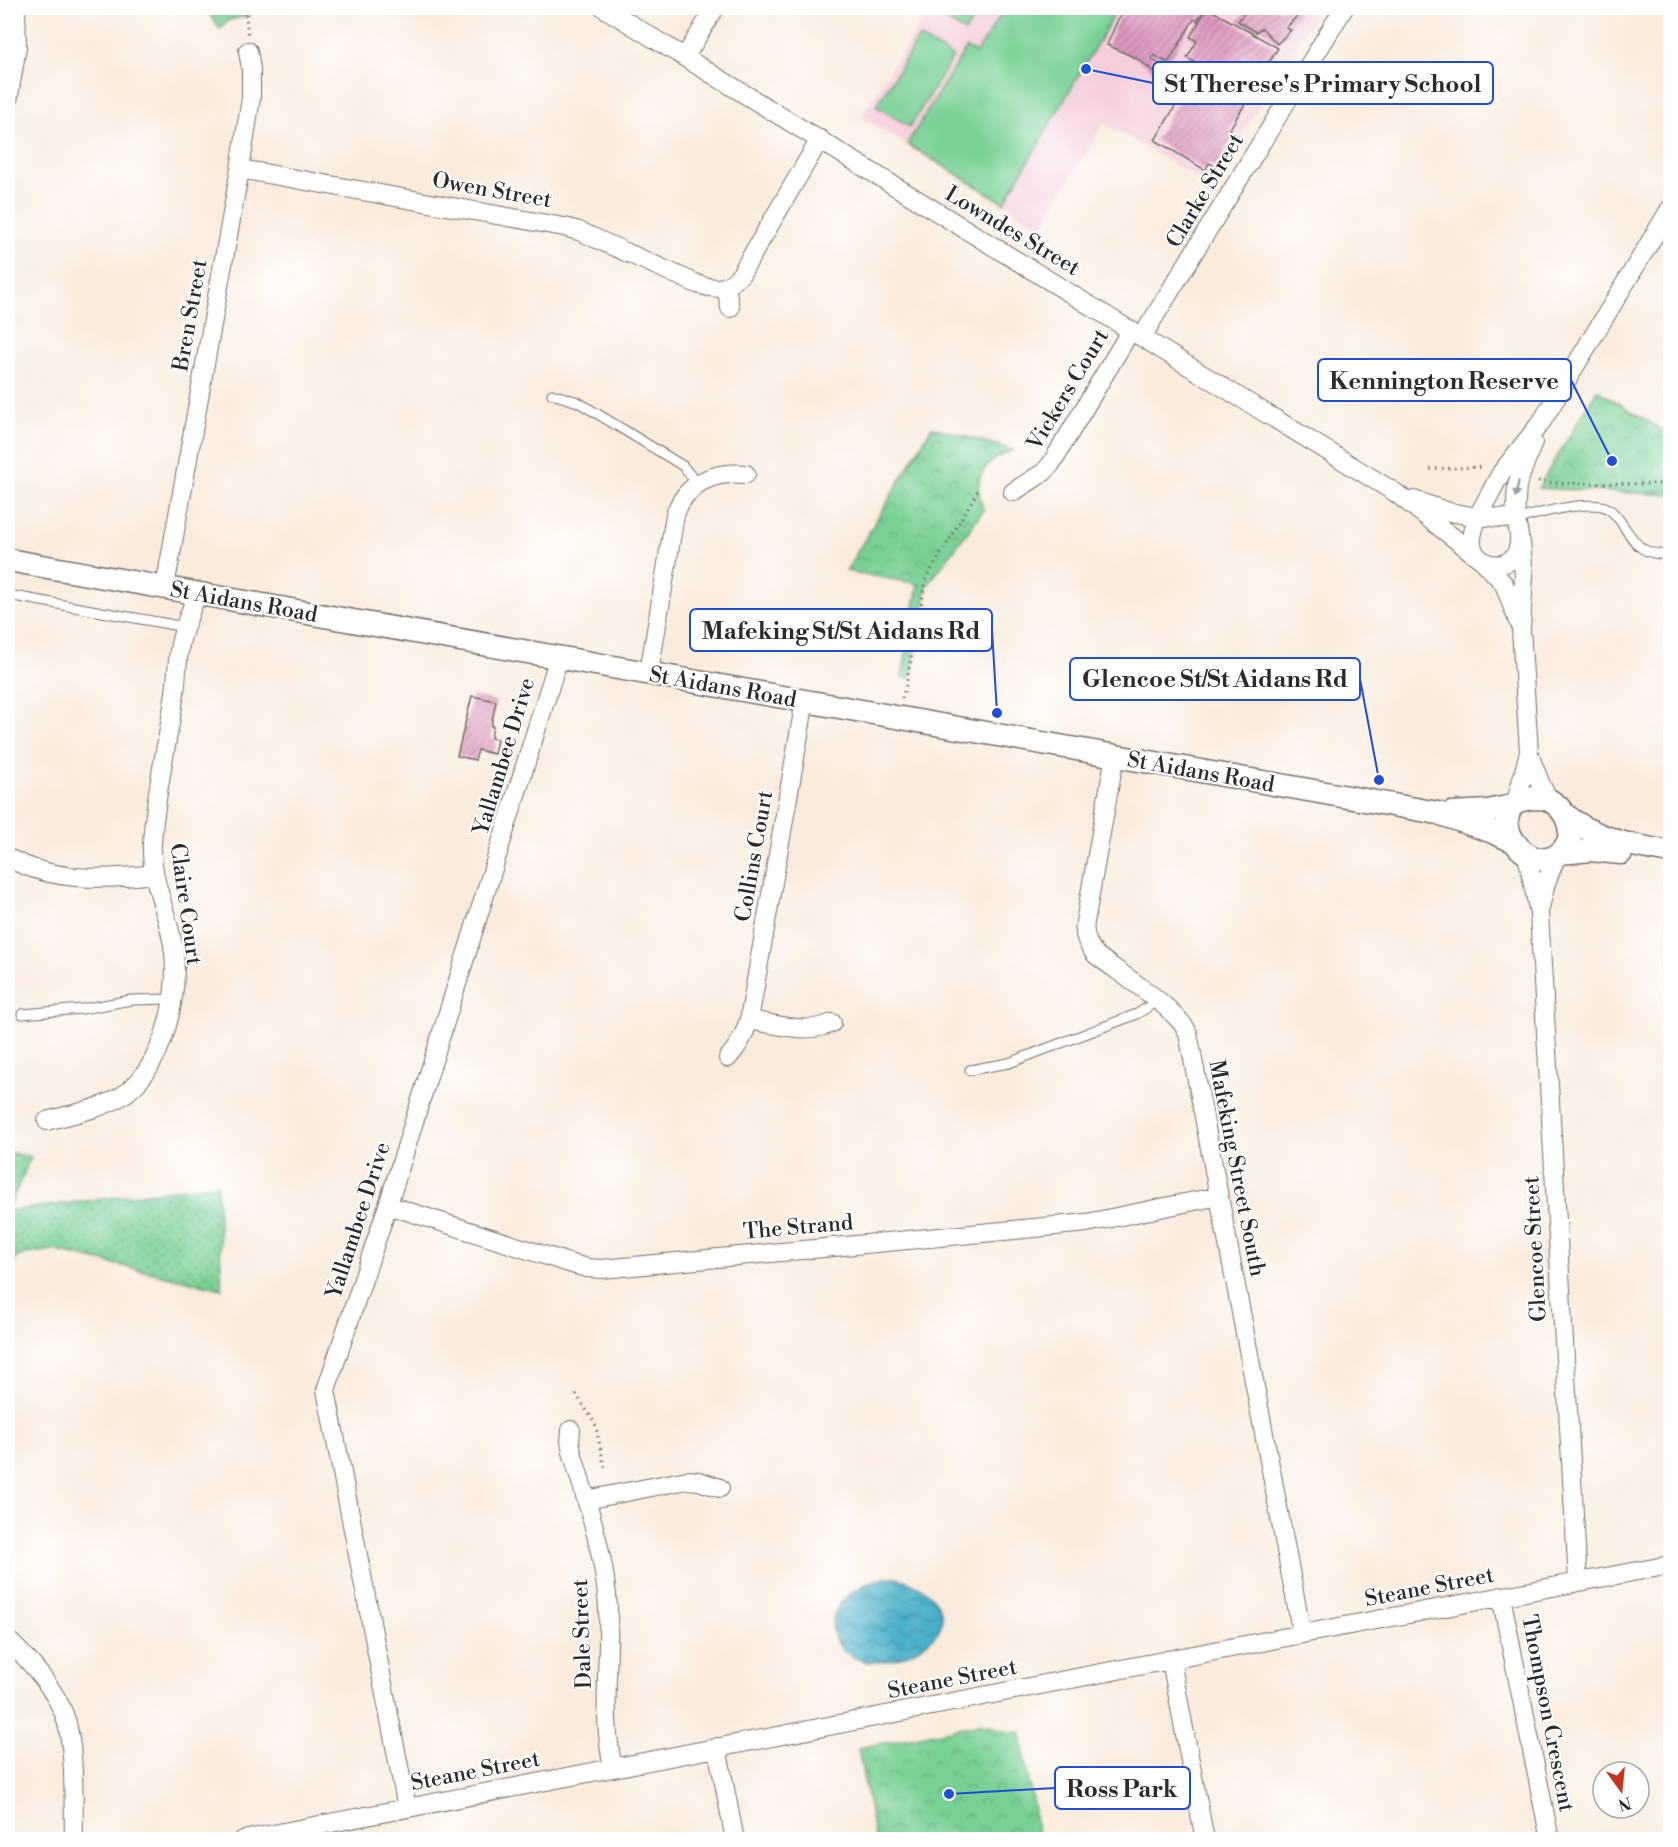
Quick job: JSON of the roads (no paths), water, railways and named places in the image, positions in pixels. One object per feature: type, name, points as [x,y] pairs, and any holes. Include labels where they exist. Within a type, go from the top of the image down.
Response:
[{"type":"street","points":[[8,102],[17,47],[16,8]]},
{"type":"street","name":"Lowndes Street","points":[[604,8],[1396,493],[1481,560]]},
{"type":"street","points":[[685,57],[715,8]]},
{"type":"street","name":"Clarke Street","points":[[1137,334],[1344,8]]},
{"type":"street","name":"Bren Street","points":[[165,587],[251,98],[251,69],[248,51]]},
{"type":"street","points":[[730,308],[726,287],[741,274],[820,139]]},
{"type":"street","name":"Owen Street","points":[[240,169],[564,227],[697,284],[708,288],[726,287]]},
{"type":"street","points":[[1521,629],[1503,585],[1481,560],[1472,543],[1478,517],[1486,497],[1501,473],[1542,421],[1671,209]]},
{"type":"street","name":"Vickers Court","points":[[1014,492],[1044,472],[1051,464],[1137,334]]},
{"type":"street","points":[[1542,421],[1516,485],[1515,520],[1521,542],[1524,576],[1521,629],[1528,752],[1539,782],[1570,831],[1566,846],[1558,854]]},
{"type":"street","points":[[649,673],[675,515],[680,502],[697,483],[723,474],[746,474]]},
{"type":"street","name":"Lowndes Street","points":[[1396,493],[1432,507],[1478,517]]},
{"type":"street","points":[[1478,517],[1515,520]]},
{"type":"street","points":[[1481,560],[1492,564],[1508,562],[1519,550],[1521,542]]},
{"type":"street","name":"St Aidans Road","points":[[8,560],[1438,813],[1490,831],[1520,848]]},
{"type":"street","name":"Claire Court","points":[[47,1121],[101,1105],[120,1096],[145,1074],[161,1043],[172,999],[174,960],[154,874],[152,844],[175,696],[180,644],[196,593]]},
{"type":"street","name":"Yallambee Drive","points":[[407,1808],[326,1390],[388,1205],[559,657]]},
{"type":"street","name":"Collins Court","points":[[728,1058],[745,1034],[749,1020],[805,700]]},
{"type":"street","points":[[1528,752],[1508,825],[1520,848],[1540,859],[1575,850],[1612,852],[1671,862]]},
{"type":"street","name":"Mafeking Street South","points":[[1115,755],[1085,922],[1085,934],[1090,949],[1096,955],[1158,1001],[1179,1019],[1188,1033],[1302,1634]]},
{"type":"street","points":[[1514,804],[1531,798],[1556,807],[1594,834],[1613,841],[1671,852]]},
{"type":"street","name":"St Aidans Road","points":[[1438,813],[1488,811],[1514,804]]},
{"type":"street","name":"Glencoe Street","points":[[1520,848],[1539,913],[1578,1582]]},
{"type":"street","name":"Glencoe Street","points":[[1539,913],[1546,883],[1558,854]]},
{"type":"street","points":[[8,858],[41,872],[79,879],[154,874]]},
{"type":"street","points":[[749,1020],[803,1029],[822,1028],[832,1023]]},
{"type":"street","name":"The Strand","points":[[388,1205],[587,1268],[602,1269],[1087,1223],[1219,1196]]},
{"type":"street","name":"Dale Street","points":[[572,1430],[570,1441],[572,1452],[598,1544],[606,1586],[607,1734],[613,1767]]},
{"type":"street","points":[[586,1500],[687,1480],[699,1481],[720,1488]]},
{"type":"street","name":"Steane Street","points":[[243,1839],[1671,1565]]},
{"type":"street","name":"Thompson Crescent","points":[[1501,1596],[1550,1839]]},
{"type":"street","points":[[8,1640],[41,1677],[63,1713],[70,1747],[74,1839]]},
{"type":"street","points":[[1171,1660],[1205,1839]]},
{"type":"street","points":[[717,1748],[735,1839]]},
{"type":"lane","points":[[552,394],[578,402],[683,465],[697,483]]},
{"type":"lane","points":[[1515,520],[1570,508],[1594,505],[1605,507],[1615,514],[1642,549],[1648,553],[1671,555]]},
{"type":"lane","name":"St Aidans Road","points":[[8,595],[185,627]]},
{"type":"lane","points":[[22,1014],[82,1009],[131,1000],[172,999]]},
{"type":"lane","points":[[970,1070],[1009,1063],[1137,1014],[1158,1001]]},
{"type":"water","points":[[890,1577],[914,1584],[935,1600],[942,1620],[938,1631],[921,1647],[889,1661],[864,1661],[851,1656],[835,1639],[833,1618],[837,1608],[845,1598],[868,1583]]},
{"type":"place","name":"St Therese's Primary School","points":[[1086,69]]},
{"type":"place","name":"Kennington Reserve","points":[[1612,461]]},
{"type":"place","name":"Mafeking St/St Aidans Rd","points":[[997,713]]},
{"type":"place","name":"Glencoe St/St Aidans Rd","points":[[1379,780]]},
{"type":"place","name":"Ross Park","points":[[949,1794]]}]
